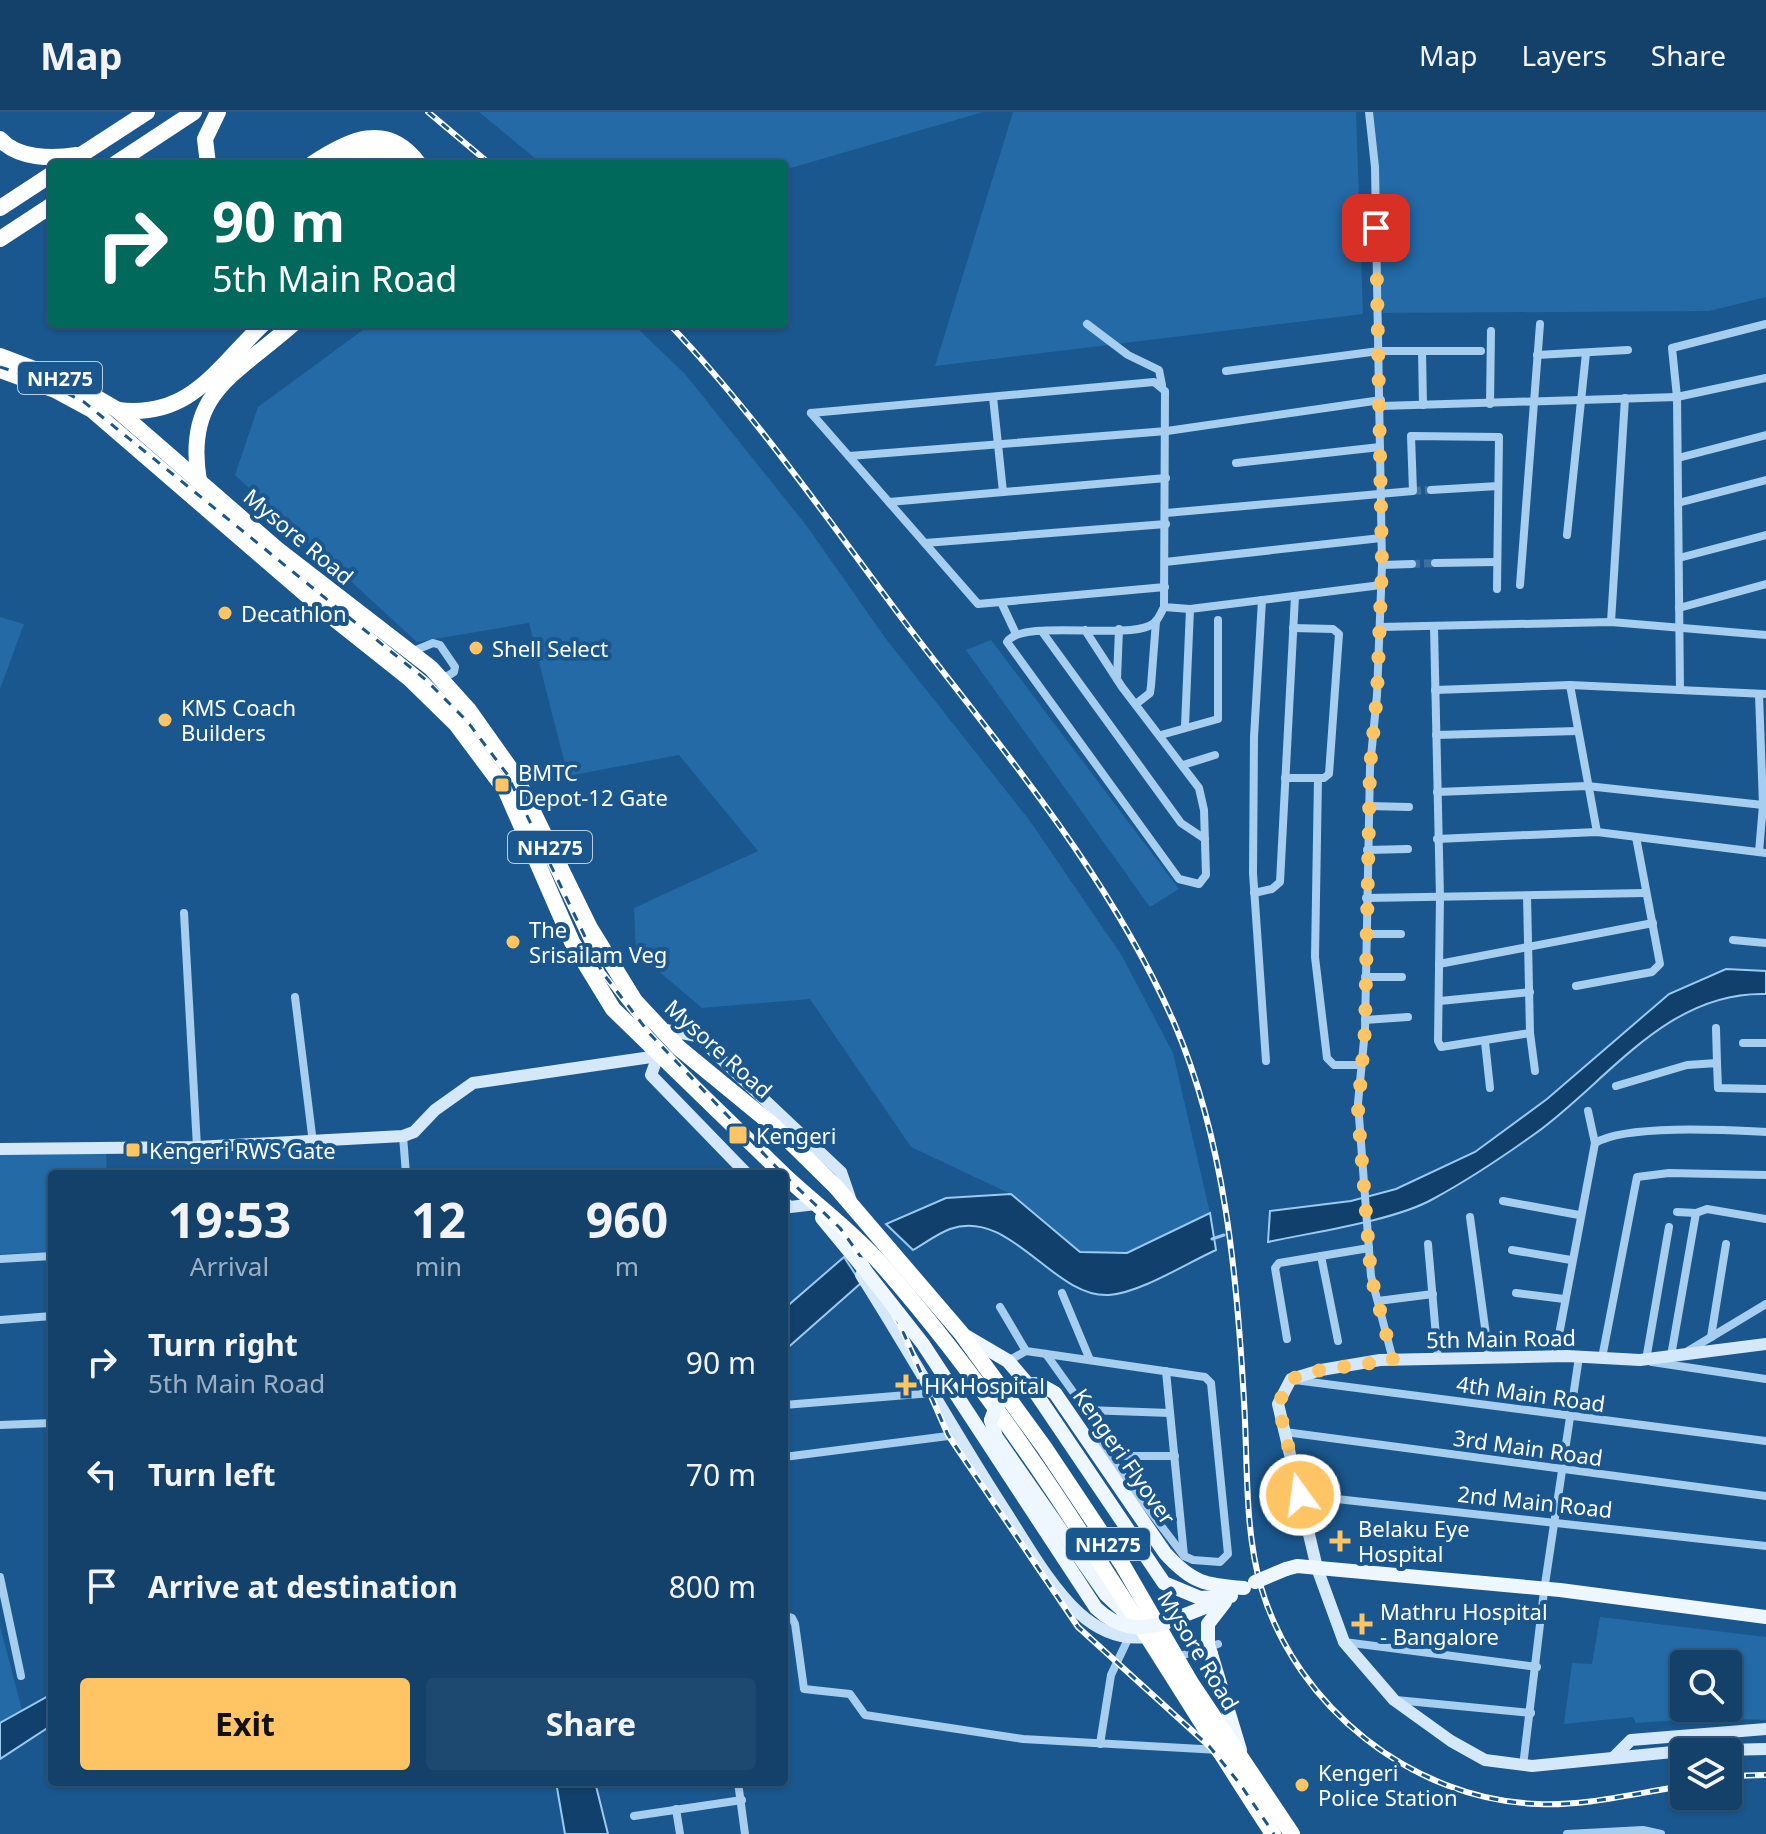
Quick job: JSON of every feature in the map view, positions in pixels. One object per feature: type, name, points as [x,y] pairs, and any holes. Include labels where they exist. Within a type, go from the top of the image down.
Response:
[{"type":"highway","points":[[73,160],[147,112]]},
{"type":"highway","points":[[121,160],[194,112]]},
{"type":"highway","points":[[208,160],[205,139],[218,112]]},
{"type":"highway","points":[[318,160],[348,141],[372,138],[399,145],[415,160]]},
{"type":"highway","points":[[0,139],[25,154],[60,158],[83,154]]},
{"type":"highway","points":[[345,160],[366,151],[376,151],[393,160]]},
{"type":"highway","points":[[0,208],[48,177]]},
{"type":"highway","points":[[0,239],[48,208]]},
{"type":"highway","points":[[116,409],[142,413],[184,400],[259,328]]},
{"type":"highway","points":[[194,485],[195,433],[207,401],[289,328]]},
{"type":"highway","name":"Mysore Road","points":[[0,356],[71,383],[116,409],[310,599],[410,679],[456,724],[506,791],[572,942],[613,1009],[658,1056],[780,1170]]},
{"type":"highway","name":"Mysore Road","points":[[0,370],[55,390],[92,410],[410,652],[436,674],[468,709],[515,775],[590,928],[635,1001],[661,1029],[774,1126],[853,1204],[961,1333],[1044,1447],[1122,1564],[1177,1657],[1185,1686],[1219,1750],[1273,1834]]},
{"type":"highway","points":[[410,679],[436,674]]},
{"type":"highway","name":"Mysore Road","points":[[788,1178],[816,1204],[860,1256],[882,1266],[941,1337],[1038,1467],[1137,1633],[1185,1686],[1244,1762],[1292,1834]]},
{"type":"main road","points":[[860,1256],[923,1344],[1096,1608],[1107,1618],[1129,1627],[1143,1629],[1167,1622],[1205,1601],[1244,1589],[1286,1569],[1317,1568],[1544,1591],[1560,1590],[1766,1617]]},
{"type":"main road","points":[[961,1333],[1008,1361],[1037,1395],[1164,1583],[1205,1601],[1244,1589]]},
{"type":"main road","name":"Kengeri Flyover","points":[[1137,1633],[1106,1595],[996,1437],[991,1420],[1002,1397],[1024,1384],[1039,1384],[1055,1393],[1160,1545],[1205,1601]]},
{"type":"main road","points":[[1544,1591],[1561,1597],[1766,1624]]},
{"type":"main road","points":[[1205,1601],[1207,1639],[1244,1762]]},
{"type":"street","points":[[1369,112],[1375,167],[1382,565],[1367,850],[1365,1020],[1358,1112],[1369,1248],[1393,1360]]},
{"type":"street","points":[[1087,324],[1128,355],[1159,370],[1165,391],[1164,607],[1156,621],[1151,686],[1145,697],[1136,704]]},
{"type":"street","points":[[1520,585],[1540,324]]},
{"type":"street","points":[[1680,690],[1677,397],[1672,348],[1766,324]]},
{"type":"street","points":[[1490,404],[1491,331]]},
{"type":"street","points":[[1537,355],[1628,350]]},
{"type":"street","points":[[1226,371],[1379,351],[1481,351]]},
{"type":"street","points":[[1422,351],[1423,405]]},
{"type":"street","points":[[1567,535],[1586,353]]},
{"type":"street","points":[[849,456],[1167,431],[1381,403],[1490,404],[1677,397],[1766,378]]},
{"type":"street","points":[[1162,385],[1154,382],[811,413],[978,604],[1165,587]]},
{"type":"street","points":[[993,397],[1003,492]]},
{"type":"street","points":[[1611,622],[1625,398]]},
{"type":"street","points":[[1678,458],[1766,435]]},
{"type":"street","points":[[1166,513],[1413,491],[1411,436],[1499,437],[1497,589]]},
{"type":"street","points":[[1236,463],[1380,447]]},
{"type":"street","points":[[889,502],[1166,478]]},
{"type":"street","points":[[1678,503],[1766,480]]},
{"type":"street","points":[[1431,490],[1498,486]]},
{"type":"street","points":[[925,543],[1166,524]]},
{"type":"street","points":[[1679,558],[1766,535]]},
{"type":"street","points":[[1165,562],[1381,538]]},
{"type":"street","points":[[1435,563],[1497,562]]},
{"type":"street","points":[[1382,565],[1412,564]]},
{"type":"street","points":[[1679,608],[1766,584]]},
{"type":"street","points":[[1164,607],[1190,609],[1381,585]]},
{"type":"street","points":[[1254,893],[1272,889],[1280,882],[1295,596]]},
{"type":"street","points":[[1262,600],[1254,737],[1254,893],[1266,1061]]},
{"type":"street","points":[[1001,602],[1016,634]]},
{"type":"street","points":[[1185,726],[1190,609]]},
{"type":"street","points":[[1161,735],[1218,719],[1218,620]]},
{"type":"street","points":[[1085,630],[1117,679],[1183,765],[1203,798],[1204,881],[1185,883],[1008,648],[1007,642],[1016,634],[1085,630],[1143,628],[1156,621]]},
{"type":"street","points":[[1380,627],[1611,622],[1766,635]]},
{"type":"street","points":[[1434,627],[1440,898],[1438,1041],[1441,1047],[1530,1033]]},
{"type":"street","points":[[1285,778],[1318,778],[1329,774],[1339,634],[1333,629],[1293,628]]},
{"type":"street","points":[[1117,679],[1119,629]]},
{"type":"street","points":[[1043,633],[1181,823],[1205,839]]},
{"type":"street","points":[[410,652],[433,643],[440,645],[455,667],[454,672],[436,674]]},
{"type":"street","points":[[1435,690],[1570,685],[1763,694],[1762,853],[1597,832],[1437,839]]},
{"type":"street","points":[[1570,685],[1597,832]]},
{"type":"street","points":[[1436,735],[1578,731]]},
{"type":"street","points":[[1183,765],[1215,755]]},
{"type":"street","points":[[1318,778],[1315,957],[1327,1058],[1334,1065],[1361,1065]]},
{"type":"street","points":[[1437,792],[1587,786],[1763,805]]},
{"type":"street","points":[[1369,806],[1409,807]]},
{"type":"street","points":[[1576,986],[1657,970],[1660,964],[1636,837]]},
{"type":"street","points":[[1367,850],[1408,849]]},
{"type":"street","points":[[1366,898],[1645,893]]},
{"type":"street","points":[[1527,896],[1530,1033],[1535,1071]]},
{"type":"street","points":[[184,913],[197,1147]]},
{"type":"street","points":[[1439,964],[1653,923]]},
{"type":"street","points":[[1365,934],[1401,934]]},
{"type":"street","points":[[1733,940],[1766,943]]},
{"type":"street","points":[[1365,977],[1402,977]]},
{"type":"street","points":[[1440,1001],[1530,992]]},
{"type":"street","points":[[295,997],[313,1143]]},
{"type":"street","points":[[1365,1020],[1408,1017]]},
{"type":"street","points":[[1716,1028],[1718,1088],[1766,1089]]},
{"type":"street","points":[[1485,1042],[1490,1088]]},
{"type":"street","points":[[1743,1043],[1766,1043]]},
{"type":"street","points":[[0,1149],[197,1147],[403,1136],[414,1132],[435,1110],[473,1083],[658,1056],[651,1075],[743,1170]]},
{"type":"street","points":[[1616,1086],[1687,1065],[1717,1063]]},
{"type":"street","points":[[1555,1356],[1579,1215],[1595,1143],[1588,1111]]},
{"type":"street","points":[[1595,1143],[1627,1135],[1698,1130],[1766,1132]]},
{"type":"street","points":[[403,1136],[406,1170]]},
{"type":"street","points":[[1602,1358],[1637,1177],[1669,1173],[1766,1175]]},
{"type":"street","points":[[1503,1201],[1579,1215]]},
{"type":"street","points":[[788,1205],[816,1204]]},
{"type":"street","points":[[1677,1212],[1696,1213],[1707,1209],[1766,1219]]},
{"type":"street","points":[[1677,1356],[1696,1213]]},
{"type":"street","points":[[1470,1217],[1489,1357]]},
{"type":"street","points":[[1669,1227],[1643,1360],[1766,1344]]},
{"type":"street","points":[[1428,1244],[1438,1359]]},
{"type":"street","points":[[1711,1337],[1726,1244]]},
{"type":"street","points":[[1287,1339],[1275,1268],[1279,1263],[1369,1248]]},
{"type":"street","points":[[1512,1250],[1571,1260]]},
{"type":"street","points":[[0,1259],[48,1256]]},
{"type":"street","points":[[860,1256],[858,1270],[956,1435],[1024,1541],[1078,1612],[1108,1633],[1137,1633]]},
{"type":"street","points":[[1321,1256],[1338,1341]]},
{"type":"street","points":[[1062,1293],[1090,1360]]},
{"type":"street","points":[[1516,1293],[1564,1299]]},
{"type":"street","points":[[1378,1301],[1433,1294]]},
{"type":"street","points":[[1677,1356],[1766,1304]]},
{"type":"street","points":[[1000,1307],[1026,1351]]},
{"type":"street","points":[[0,1320],[48,1316]]},
{"type":"street","points":[[1008,1361],[1026,1351],[1205,1377],[1211,1383],[1221,1461],[1228,1554],[1220,1562],[1193,1560],[1184,1556],[1108,1456],[1086,1410],[1046,1354]]},
{"type":"street","name":"5th Main Road","points":[[1291,1379],[1321,1370],[1393,1360],[1555,1356],[1643,1360],[1766,1379]]},
{"type":"street","points":[[1523,1766],[1544,1591],[1579,1357]]},
{"type":"street","points":[[1166,1371],[1184,1556]]},
{"type":"street","points":[[1291,1379],[1278,1404],[1317,1568],[1344,1642],[1394,1700],[1451,1741],[1485,1760],[1523,1766],[1614,1757],[1766,1749]]},
{"type":"street","name":"4th Main Road","points":[[1291,1379],[1766,1441]]},
{"type":"street","points":[[788,1405],[932,1393]]},
{"type":"street","points":[[1086,1410],[1170,1413]]},
{"type":"street","points":[[0,1425],[48,1423]]},
{"type":"street","name":"3rd Main Road","points":[[1285,1432],[1766,1496]]},
{"type":"street","points":[[788,1456],[956,1435]]},
{"type":"street","points":[[1108,1456],[1175,1456]]},
{"type":"street","name":"2nd Main Road","points":[[1300,1495],[1554,1520],[1766,1546]]},
{"type":"street","points":[[0,1577],[21,1676]]},
{"type":"street","points":[[788,1616],[795,1624],[804,1689],[850,1694],[865,1715],[1023,1739],[1219,1750]]},
{"type":"street","points":[[1100,1744],[1111,1675],[1137,1633]]},
{"type":"street","points":[[1344,1642],[1537,1667]]},
{"type":"street","points":[[1177,1657],[1218,1644]]},
{"type":"street","points":[[1394,1700],[1531,1713]]},
{"type":"street","points":[[1614,1757],[1631,1740],[1766,1729]]},
{"type":"street","points":[[739,1786],[745,1834]]},
{"type":"street","points":[[634,1816],[742,1800]]},
{"type":"street","points":[[676,1809],[680,1834]]},
{"type":"street","points":[[1567,1834],[1661,1834]]},
{"type":"shaded area","points":[[479,112],[983,112],[788,169],[788,160],[537,160]]},
{"type":"shaded area","points":[[1013,112],[1356,112],[1363,314],[935,366]]},
{"type":"shaded area","points":[[1371,112],[1766,112],[1766,297],[1709,311],[1383,313]]},
{"type":"shaded area","points":[[366,328],[637,328],[685,374],[806,525],[886,639],[1030,821],[1122,956],[1173,1053],[1210,1213],[1127,1253],[1080,1252],[1011,1194],[911,1147],[810,999],[702,1008],[636,952],[634,908],[758,851],[679,755],[568,776],[529,623],[417,642],[235,475],[258,407]]},
{"type":"shaded area","points":[[0,617],[24,624],[0,689]]},
{"type":"shaded area","points":[[991,640],[1179,889],[1150,907],[966,650]]},
{"type":"shaded area","points":[[1726,969],[1766,971],[1766,994],[1731,997],[1698,1007],[1669,1023],[1614,1065],[1536,1133],[1459,1184],[1417,1207],[1397,1214],[1268,1242],[1270,1211],[1351,1201],[1396,1189],[1475,1152],[1547,1099],[1669,994]]},
{"type":"shaded area","points":[[0,1154],[106,1154],[107,1170],[48,1170],[48,1252],[0,1254]]},
{"type":"shaded area","points":[[1011,1194],[1080,1252],[1127,1253],[1210,1213],[1216,1250],[1135,1289],[1109,1295],[1089,1292],[1069,1283],[992,1230],[972,1226],[950,1229],[913,1250],[886,1224],[946,1198]]},
{"type":"shaded area","points":[[844,1257],[861,1283],[788,1347],[788,1306]]},
{"type":"shaded area","points":[[1600,1617],[1766,1637],[1766,1720],[1742,1719],[1742,1650],[1670,1650],[1670,1721],[1636,1723],[1633,1717],[1564,1724],[1572,1663],[1592,1664]]},
{"type":"shaded area","points":[[0,1626],[22,1710],[0,1723]]},
{"type":"shaded area","points":[[48,1696],[48,1728],[0,1759],[0,1723]]},
{"type":"shaded area","points":[[557,1786],[596,1786],[608,1834],[565,1834]]},
{"type":"waterway","points":[[1212,1239],[1224,1235]]},
{"type":"tunnel","points":[[1413,491],[1431,490]]},
{"type":"tunnel","points":[[1412,564],[1435,563]]},
{"type":"railway","points":[[428,112],[485,160]]},
{"type":"railway","points":[[673,328],[763,433],[1018,768],[1120,918],[1175,1025],[1206,1116],[1226,1210],[1237,1306],[1249,1518],[1256,1564],[1261,1587],[1278,1631],[1301,1671],[1331,1707],[1366,1739],[1405,1765],[1447,1785],[1492,1798],[1538,1804],[1593,1801],[1670,1788]]},
{"type":"railway","points":[[0,367],[43,381],[84,402],[426,680],[467,721],[507,774],[602,972],[650,1034],[779,1170]]},
{"type":"railway","points":[[788,1179],[840,1228],[866,1264],[901,1327],[948,1435],[1078,1627],[1209,1746],[1274,1834]]},
{"type":"railway","points":[[1742,1776],[1766,1775]]},
{"type":"place","name":"Decathlon","points":[[225,613]]},
{"type":"place","name":"Shell Select","points":[[476,648]]},
{"type":"place","name":"KMS Coach Builders","points":[[165,720]]},
{"type":"place","name":"BMTC Depot-12 Gate","points":[[502,785]]},
{"type":"place","name":"The Srisailam Veg","points":[[513,942]]},
{"type":"place","name":"Kengeri","points":[[738,1135]]},
{"type":"place","name":"Kengeri RWS Gate","points":[[133,1150]]},
{"type":"place","name":"HK Hospital","points":[[906,1385]]},
{"type":"place","name":"Belaku Eye Hospital","points":[[1340,1541]]},
{"type":"place","name":"Mathru Hospital - Bangalore","points":[[1362,1624]]},
{"type":"place","name":"Kengeri Police Station","points":[[1302,1785]]},
{"type":"route","points":[[1300,1495],[1278,1404],[1291,1379],[1321,1370],[1393,1360],[1371,1276],[1358,1112],[1365,1030],[1370,767],[1375,730],[1382,565],[1376,228]]}]
